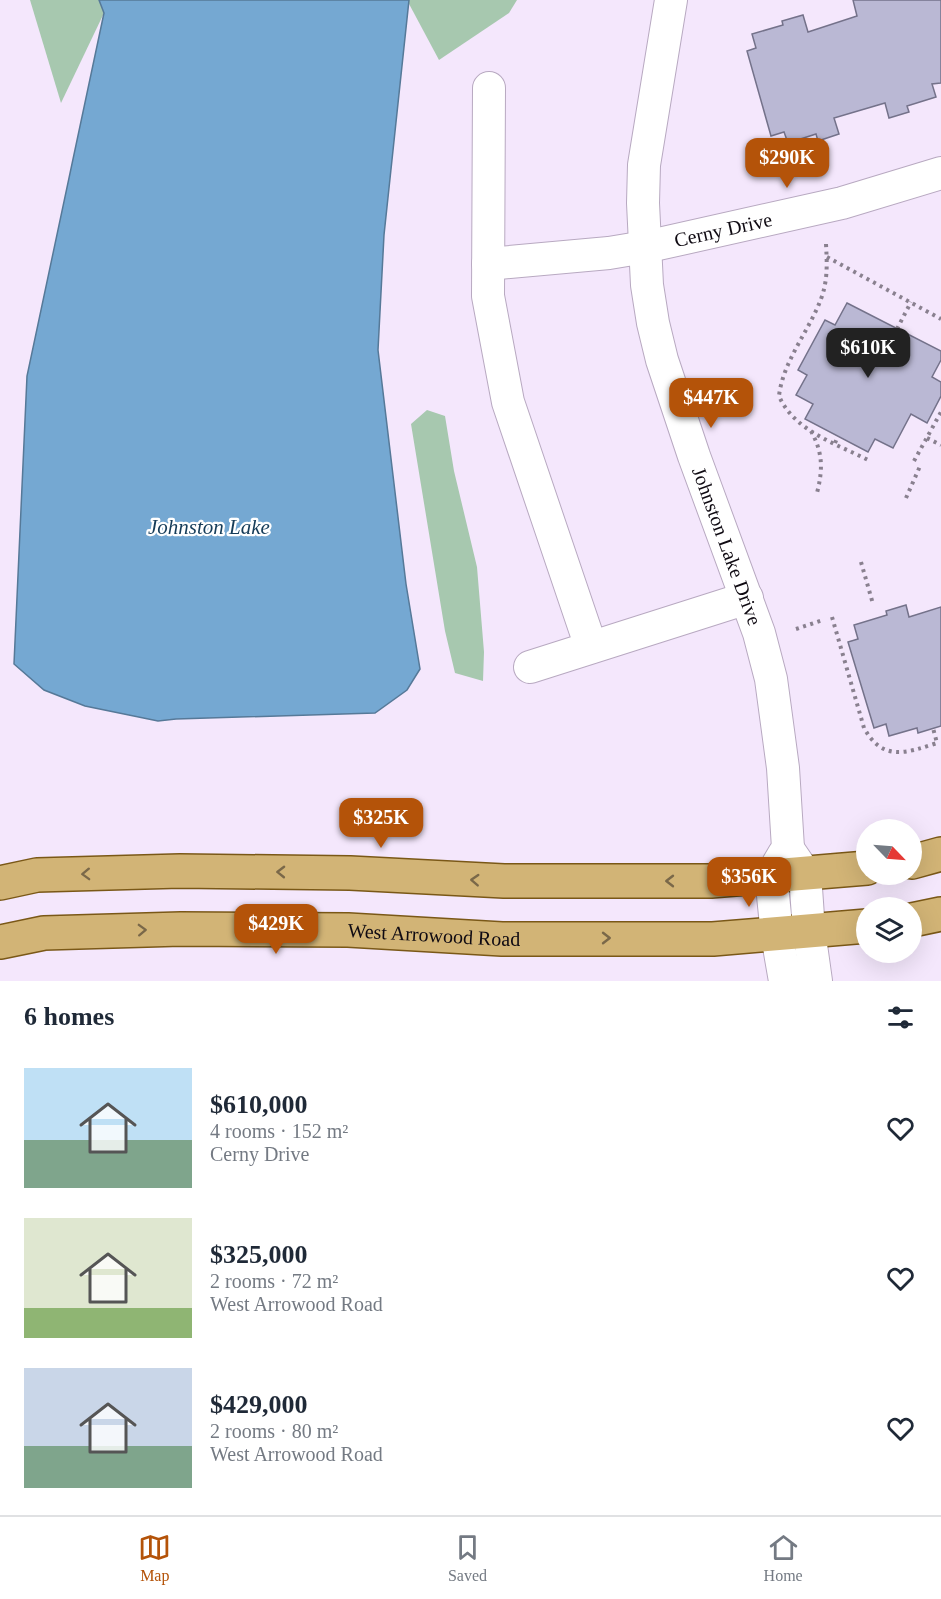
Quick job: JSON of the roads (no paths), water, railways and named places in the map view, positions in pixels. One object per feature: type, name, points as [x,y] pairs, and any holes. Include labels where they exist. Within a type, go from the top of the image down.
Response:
[{"type":"main road","points":[[922,860],[941,855]]},
{"type":"main road","points":[[0,883],[37,875],[180,871],[350,873],[504,881],[711,881],[771,876],[796,861],[856,867]]},
{"type":"main road","points":[[922,918],[941,914]]},
{"type":"main road","name":"West Arrowood Road","points":[[0,942],[44,933],[181,929],[348,930],[502,939],[713,939],[856,927]]},
{"type":"street","name":"Johnston Lake Drive","points":[[672,0],[644,165],[645,247],[650,304],[662,360],[694,456],[759,633],[771,679],[796,861],[816,981]]},
{"type":"street","points":[[489,88],[488,296],[508,402],[591,647]]},
{"type":"street","name":"Cerny Drive","points":[[488,264],[609,253],[645,247],[842,203],[941,173]]},
{"type":"street","points":[[530,667],[747,598]]},
{"type":"street","points":[[771,876],[777,935],[785,981]]},
{"type":"water","name":"Johnston Lake","points":[[99,0],[409,0],[384,235],[378,350],[406,584],[420,669],[407,690],[375,713],[158,721],[85,706],[44,690],[14,664],[27,376],[104,13]]}]
